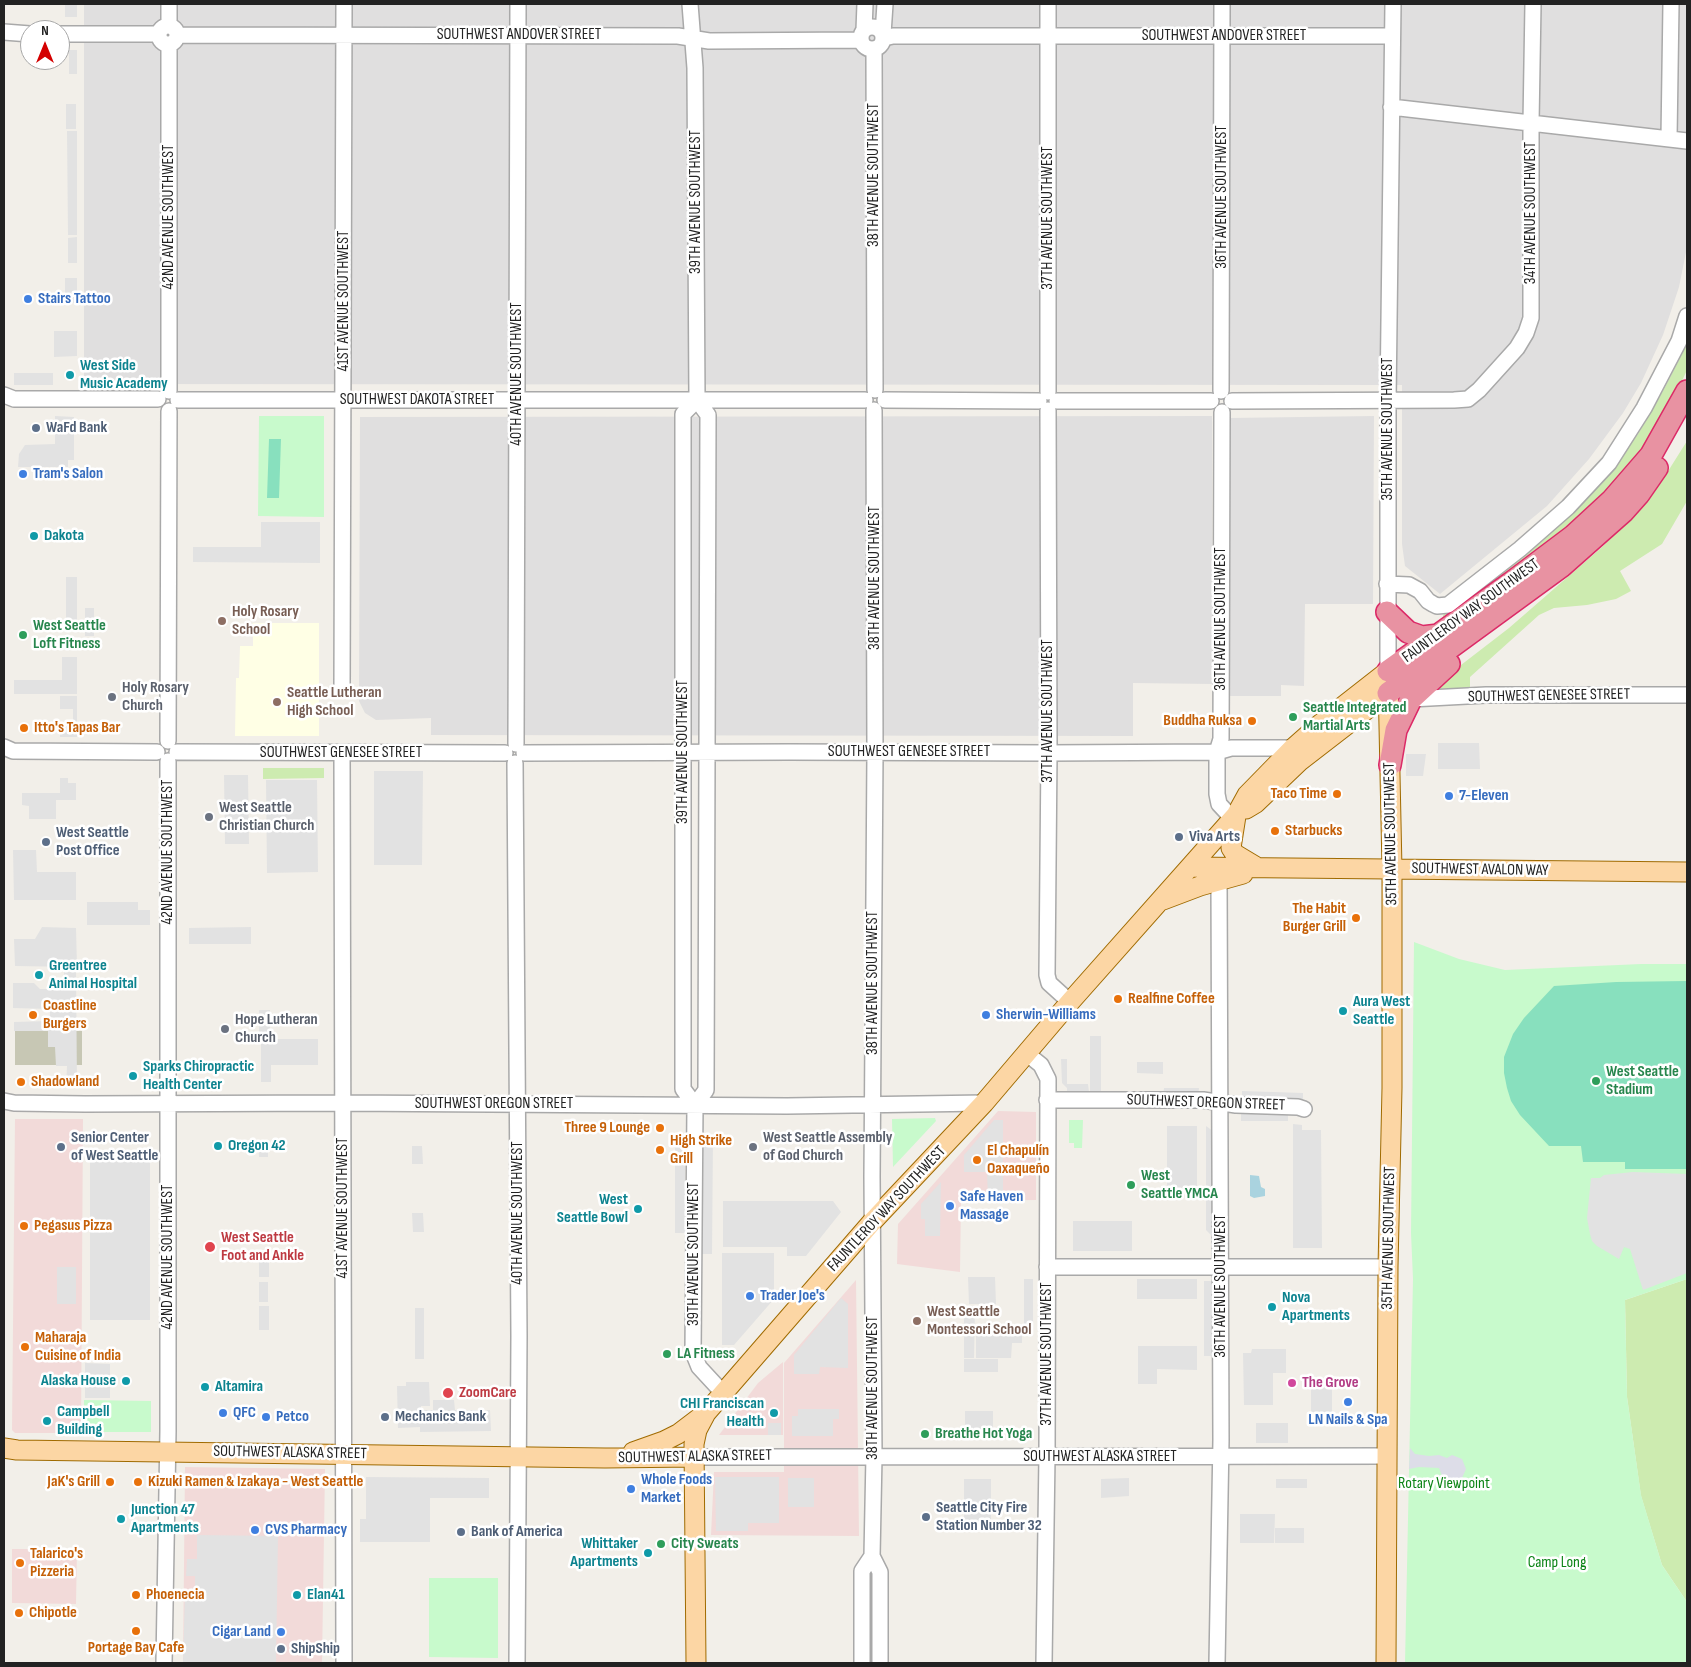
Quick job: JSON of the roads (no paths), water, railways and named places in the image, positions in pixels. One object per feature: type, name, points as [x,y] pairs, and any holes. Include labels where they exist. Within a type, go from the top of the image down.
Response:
[{"type":"highway","name":"FAUNTLEROY WAY SOUTHWEST","points":[[1388,671],[1573,536],[1612,500],[1651,455],[1687,391]]},
{"type":"highway","name":"FAUNTLEROY WAY SOUTHWEST","points":[[1388,693],[1562,566],[1623,512],[1645,486],[1687,422]]},
{"type":"highway","points":[[1390,765],[1396,730],[1411,699],[1440,671],[1478,640],[1510,605]]},
{"type":"highway","points":[[1387,612],[1408,632],[1422,637],[1439,635]]},
{"type":"main road","name":"35TH AVENUE SOUTHWEST","points":[[1386,1663],[1388,1267],[1392,1088],[1392,869],[1388,671]]},
{"type":"main road","name":"FAUNTLEROY WAY SOUTHWEST","points":[[696,1663],[694,1444],[697,1430],[706,1413],[872,1222],[984,1103],[1070,1002],[1235,817],[1247,795],[1293,748],[1319,725],[1388,671]]},
{"type":"main road","name":"FAUNTLEROY WAY SOUTHWEST","points":[[1235,817],[1256,803],[1300,761],[1388,693]]},
{"type":"main road","points":[[1235,817],[1231,848],[1235,854],[1264,867]]},
{"type":"main road","name":"SOUTHWEST AVALON WAY","points":[[1190,867],[1222,873]]},
{"type":"main road","name":"SOUTHWEST AVALON WAY","points":[[1159,901],[1222,873],[1264,867],[1687,872]]},
{"type":"main road","points":[[604,1458],[646,1449],[664,1442],[706,1413]]},
{"type":"main road","name":"SOUTHWEST ALASKA STREET","points":[[4,1448],[17,1450],[604,1458],[694,1457]]},
{"type":"street","name":"42ND AVENUE SOUTHWEST","points":[[164,1663],[168,1452],[169,4]]},
{"type":"street","name":"41ST AVENUE SOUTHWEST","points":[[342,689],[344,4]]},
{"type":"street","name":"40TH AVENUE SOUTHWEST","points":[[517,1663],[519,1456],[515,754],[518,4]]},
{"type":"street","name":"39TH AVENUE SOUTHWEST","points":[[690,4],[695,78],[697,400],[708,415],[706,1090],[695,1104],[693,1352],[699,1368],[723,1393]]},
{"type":"street","points":[[865,4],[862,35],[865,47],[874,50],[882,44],[884,4]]},
{"type":"street","name":"37TH AVENUE SOUTHWEST","points":[[1048,4],[1049,753],[1047,975],[1049,983],[1070,1002]]},
{"type":"street","name":"36TH AVENUE SOUTHWEST","points":[[1222,4],[1221,739],[1218,752],[1217,800],[1235,817]]},
{"type":"street","name":"35TH AVENUE SOUTHWEST","points":[[1388,671],[1388,401],[1393,4]]},
{"type":"street","name":"34TH AVENUE SOUTHWEST","points":[[1468,398],[1479,390],[1518,348],[1531,318],[1533,4]]},
{"type":"street","points":[[1669,138],[1671,4]]},
{"type":"street","points":[[862,35],[868,28],[874,27],[878,28],[883,36]]},
{"type":"street","points":[[4,32],[20,33]]},
{"type":"street","name":"SOUTHWEST ANDOVER STREET","points":[[70,34],[678,36],[709,41],[862,35]]},
{"type":"street","name":"SOUTHWEST ANDOVER STREET","points":[[883,36],[1392,36]]},
{"type":"street","name":"38TH AVENUE SOUTHWEST","points":[[874,50],[875,752],[872,1105],[874,1456],[872,1556],[880,1572],[880,1663]]},
{"type":"street","points":[[1391,107],[1687,141]]},
{"type":"street","name":"FAUNTLEROY WAY SOUTHWEST","points":[[1387,584],[1409,585],[1420,591],[1433,604],[1448,605],[1520,549],[1568,507],[1608,463],[1644,408],[1679,341],[1687,316]]},
{"type":"street","name":"SOUTHWEST DAKOTA STREET","points":[[4,395],[14,399],[168,400],[1388,401],[1468,398]]},
{"type":"street","name":"39TH AVENUE SOUTHWEST","points":[[695,1104],[683,1089],[683,752],[684,414],[697,400]]},
{"type":"street","name":"SOUTHWEST GENESEE STREET","points":[[1411,699],[1486,696],[1687,695]]},
{"type":"street","name":"SOUTHWEST GENESEE STREET","points":[[4,747],[12,751],[515,754],[683,752],[1218,752],[1231,748],[1293,748]]},
{"type":"street","name":"41ST AVENUE SOUTHWEST","points":[[342,753],[344,1663]]},
{"type":"street","name":"36TH AVENUE SOUTHWEST","points":[[1217,1663],[1220,1456],[1222,873]]},
{"type":"street","name":"37TH AVENUE SOUTHWEST","points":[[1026,1053],[1044,1070],[1048,1079],[1047,1456],[1044,1663]]},
{"type":"street","name":"SOUTHWEST OREGON STREET","points":[[1047,1100],[1203,1100],[1304,1109]]},
{"type":"street","name":"SOUTHWEST OREGON STREET","points":[[4,1101],[32,1104],[872,1105],[984,1103]]},
{"type":"street","points":[[1047,1267],[1388,1267]]},
{"type":"street","name":"SOUTHWEST ALASKA STREET","points":[[694,1457],[1387,1456]]},
{"type":"street","name":"38TH AVENUE SOUTHWEST","points":[[862,1663],[862,1571],[872,1556]]},
{"type":"water","points":[[1250,1175],[1259,1176],[1261,1187],[1265,1189],[1265,1196],[1254,1198],[1250,1196]]},
{"type":"place","name":"Stairs Tattoo","points":[[28,299]]},
{"type":"place","name":"West Side Music Academy","points":[[70,375]]},
{"type":"place","name":"WaFd Bank","points":[[36,428]]},
{"type":"place","name":"Tram's Salon","points":[[23,474]]},
{"type":"place","name":"Dakota","points":[[34,536]]},
{"type":"place","name":"Holy Rosary School","points":[[222,621]]},
{"type":"place","name":"West Seattle Loft Fitness","points":[[23,635]]},
{"type":"place","name":"Holy Rosary Church","points":[[112,697]]},
{"type":"place","name":"Seattle Lutheran High School","points":[[277,702]]},
{"type":"place","name":"Seattle Integrated Martial Arts","points":[[1293,717]]},
{"type":"place","name":"Buddha Ruksa","points":[[1252,721]]},
{"type":"place","name":"Itto's Tapas Bar","points":[[24,728]]},
{"type":"place","name":"Taco Time","points":[[1337,794]]},
{"type":"place","name":"7-Eleven","points":[[1449,796]]},
{"type":"place","name":"West Seattle Christian Church","points":[[209,817]]},
{"type":"place","name":"Starbucks","points":[[1275,831]]},
{"type":"place","name":"Viva Arts","points":[[1179,837]]},
{"type":"place","name":"West Seattle Post Office","points":[[46,842]]},
{"type":"place","name":"The Habit Burger Grill","points":[[1356,918]]},
{"type":"place","name":"Greentree Animal Hospital","points":[[39,975]]},
{"type":"place","name":"Realfine Coffee","points":[[1118,999]]},
{"type":"place","name":"Aura West Seattle","points":[[1343,1011]]},
{"type":"place","name":"Coastline Burgers","points":[[33,1015]]},
{"type":"place","name":"Sherwin-Williams","points":[[986,1015]]},
{"type":"place","name":"Hope Lutheran Church","points":[[225,1029]]},
{"type":"place","name":"Sparks Chiropractic Health Center","points":[[133,1076]]},
{"type":"place","name":"West Seattle Stadium","points":[[1596,1081]]},
{"type":"place","name":"Shadowland","points":[[21,1082]]},
{"type":"place","name":"Three 9 Lounge","points":[[660,1128]]},
{"type":"place","name":"Oregon 42","points":[[218,1146]]},
{"type":"place","name":"Senior Center of West Seattle","points":[[61,1147]]},
{"type":"place","name":"West Seattle Assembly of God Church","points":[[753,1147]]},
{"type":"place","name":"High Strike Grill","points":[[660,1150]]},
{"type":"place","name":"El Chapulín Oaxaqueño","points":[[977,1160]]},
{"type":"place","name":"West Seattle YMCA","points":[[1131,1185]]},
{"type":"place","name":"Safe Haven Massage","points":[[950,1206]]},
{"type":"place","name":"West Seattle Bowl","points":[[638,1209]]},
{"type":"place","name":"Pegasus Pizza","points":[[24,1226]]},
{"type":"place","name":"West Seattle Foot and Ankle","points":[[210,1247]]},
{"type":"place","name":"Trader Joe's","points":[[750,1296]]},
{"type":"place","name":"Nova Apartments","points":[[1272,1307]]},
{"type":"place","name":"West Seattle Montessori School","points":[[917,1321]]},
{"type":"place","name":"Maharaja Cuisine of India","points":[[25,1347]]},
{"type":"place","name":"LA Fitness","points":[[667,1354]]},
{"type":"place","name":"Alaska House","points":[[126,1381]]},
{"type":"place","name":"The Grove","points":[[1292,1383]]},
{"type":"place","name":"Altamira","points":[[205,1387]]},
{"type":"place","name":"ZoomCare","points":[[448,1393]]},
{"type":"place","name":"LN Nails & Spa","points":[[1348,1402]]},
{"type":"place","name":"QFC","points":[[223,1413]]},
{"type":"place","name":"CHI Franciscan Health","points":[[774,1413]]},
{"type":"place","name":"Petco","points":[[266,1417]]},
{"type":"place","name":"Mechanics Bank","points":[[385,1417]]},
{"type":"place","name":"Campbell Building","points":[[47,1421]]},
{"type":"place","name":"Breathe Hot Yoga","points":[[925,1434]]},
{"type":"place","name":"JaK's Grill","points":[[110,1482]]},
{"type":"place","name":"Kizuki Ramen & Izakaya - West Seattle","points":[[138,1482]]},
{"type":"place","name":"Whole Foods Market","points":[[631,1489]]},
{"type":"place","name":"Seattle City Fire Station Number 32","points":[[926,1517]]},
{"type":"place","name":"Junction 47 Apartments","points":[[121,1519]]},
{"type":"place","name":"CVS Pharmacy","points":[[255,1530]]},
{"type":"place","name":"Bank of America","points":[[461,1532]]},
{"type":"place","name":"City Sweats","points":[[661,1544]]},
{"type":"place","name":"Whittaker Apartments","points":[[648,1553]]},
{"type":"place","name":"Talarico's Pizzeria","points":[[20,1563]]},
{"type":"place","name":"Phoenecia","points":[[136,1595]]},
{"type":"place","name":"Elan41","points":[[297,1595]]},
{"type":"place","name":"Chipotle","points":[[19,1613]]},
{"type":"place","name":"Portage Bay Cafe","points":[[136,1631]]},
{"type":"place","name":"Cigar Land","points":[[281,1632]]},
{"type":"place","name":"ShipShip","points":[[281,1649]]},
{"type":"park label","name":"Rotary Viewpoint","points":[[1444,1484]]},
{"type":"park label","name":"Camp Long","points":[[1557,1563]]}]
